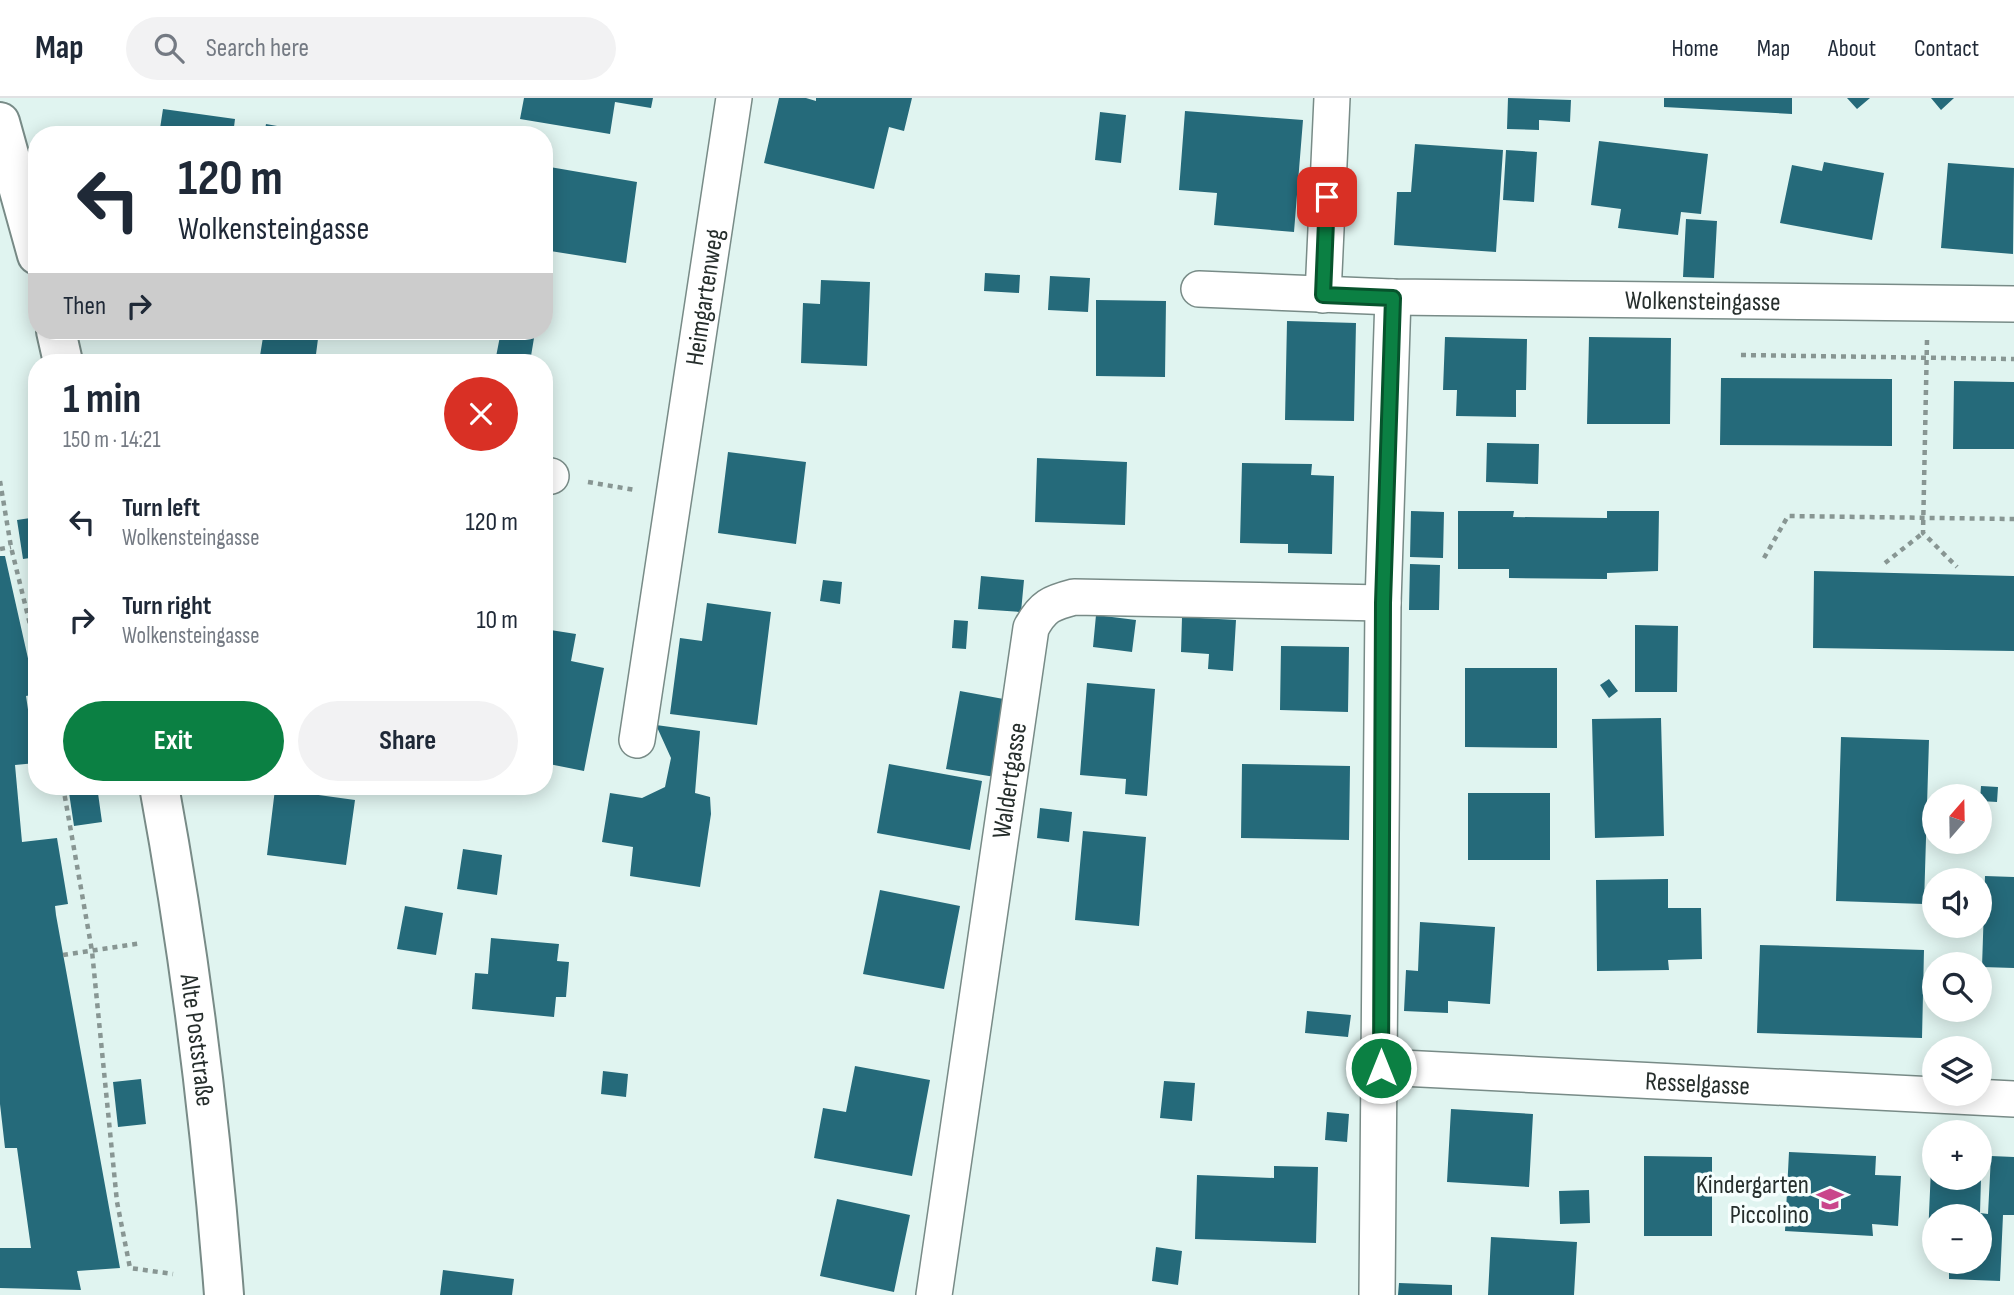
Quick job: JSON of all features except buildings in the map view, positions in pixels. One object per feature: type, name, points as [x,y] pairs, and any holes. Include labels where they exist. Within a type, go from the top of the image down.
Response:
[{"type":"street","name":"Heimgartenweg","points":[[637,740],[734,98]]},
{"type":"street","points":[[1323,295],[1332,98]]},
{"type":"street","points":[[0,122],[28,223]]},
{"type":"street","name":"Wolkensteingasse","points":[[1199,289],[1393,298],[2014,304]]},
{"type":"street","points":[[1377,1295],[1383,603],[1393,298]]},
{"type":"street","name":"Waldertgasse","points":[[934,1295],[1031,628],[1036,618],[1045,607],[1074,597],[1383,603]]},
{"type":"street","name":"Alte Poststraße","points":[[160,795],[194,1006],[217,1197],[224,1295]]},
{"type":"street","name":"Resselgasse","points":[[1381,1068],[2014,1099]]},
{"type":"path","points":[[1928,305],[1923,533],[1957,567]]},
{"type":"path","points":[[1741,355],[2014,359]]},
{"type":"path","points":[[553,476],[674,496]]},
{"type":"path","points":[[0,481],[11,547],[28,616]]},
{"type":"path","points":[[1764,558],[1788,516],[2014,519]]},
{"type":"path","points":[[1885,563],[1923,533]]},
{"type":"path","points":[[0,549],[11,547]]},
{"type":"path","points":[[65,795],[92,951],[117,1202],[130,1268],[173,1274]]},
{"type":"path","points":[[63,955],[142,943]]},
{"type":"place","name":"Kindergarten Piccolino","points":[[1830,1199]]},
{"type":"route","points":[[1327,197],[1323,295],[1393,298],[1383,603],[1381,1068]]}]
